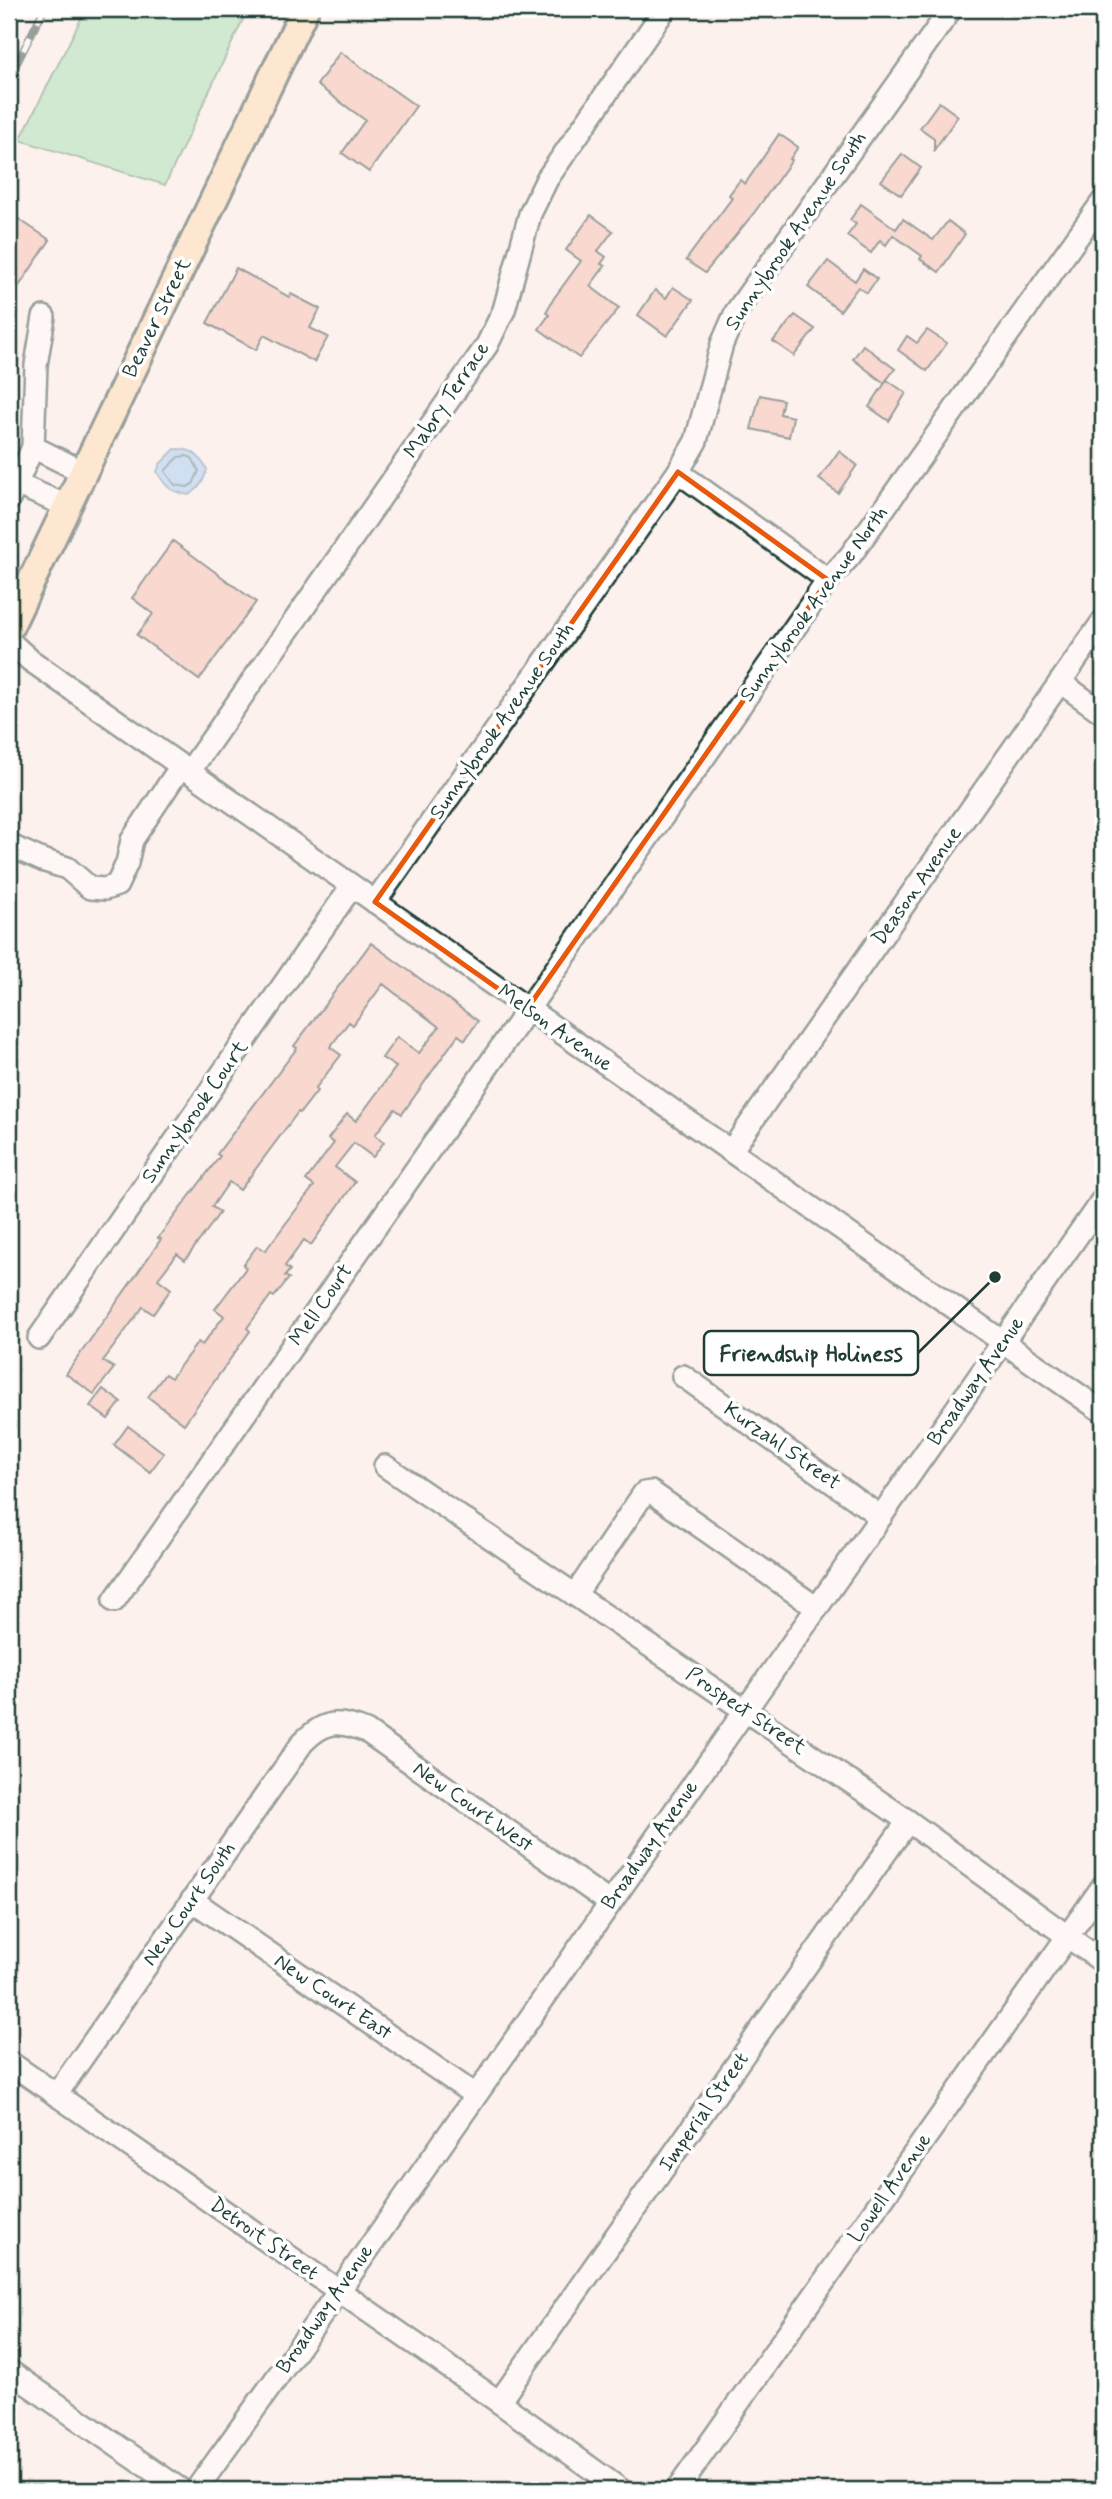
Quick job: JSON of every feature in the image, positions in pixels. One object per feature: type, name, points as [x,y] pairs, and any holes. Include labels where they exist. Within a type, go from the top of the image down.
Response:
[{"type":"main road","name":"Beaver Street","points":[[9,628],[305,9]]},
{"type":"street","name":"Mabry Terrace","points":[[9,845],[68,868],[90,888],[104,889],[117,884],[127,863],[132,840],[487,345],[504,310],[530,214],[547,179],[666,9]]},
{"type":"street","name":"Sunnybrook Avenue South","points":[[375,902],[678,472],[695,441],[722,344],[736,312],[951,9]]},
{"type":"street","name":"Sunnybrook Avenue North","points":[[527,1009],[828,580],[850,556],[1103,201]]},
{"type":"street","points":[[44,317],[36,365],[33,447],[13,492],[67,506]]},
{"type":"street","points":[[33,447],[83,472]]},
{"type":"street","points":[[678,472],[828,580]]},
{"type":"street","name":"Deason Avenue","points":[[730,1151],[1103,621]]},
{"type":"street","name":"Melson Avenue","points":[[9,641],[30,660],[1103,1412]]},
{"type":"street","points":[[1060,682],[1103,713]]},
{"type":"street","name":"Sunnybrook Court","points":[[39,1338],[352,886]]},
{"type":"street","name":"Mell Court","points":[[114,1601],[527,1009]]},
{"type":"street","name":"Broadway Avenue","points":[[196,2490],[339,2291],[1103,1199]]},
{"type":"street","name":"Kurzahl Street","points":[[683,1376],[881,1517]]},
{"type":"street","name":"Prospect Street","points":[[385,1466],[908,1821],[1103,1962]]},
{"type":"street","points":[[575,1594],[644,1493],[651,1492],[817,1608]]},
{"type":"street","name":"New Court West","points":[[331,1723],[366,1731],[610,1903]]},
{"type":"street","name":"New Court South","points":[[56,2095],[303,1742],[316,1730],[331,1723]]},
{"type":"street","name":"Imperial Street","points":[[499,2402],[908,1821]]},
{"type":"street","name":"Lowell Avenue","points":[[677,2490],[1103,1886]]},
{"type":"street","name":"New Court East","points":[[192,1900],[475,2095]]},
{"type":"street","name":"Detroit Street","points":[[9,2062],[499,2402],[621,2490]]},
{"type":"street","points":[[9,2371],[181,2490]]},
{"type":"highlighted area","points":[[678,472],[828,580],[527,1009],[375,902]]},
{"type":"green space","points":[[86,9],[248,9],[165,185],[20,140]]},
{"type":"water","points":[[175,449],[194,453],[207,469],[201,484],[189,495],[170,488],[157,472],[160,464]]},
{"type":"building","points":[[340,52],[416,106],[369,172],[342,153],[365,120],[317,85]]},
{"type":"building","points":[[939,102],[958,116],[934,150],[934,138],[920,128]]},
{"type":"building","points":[[779,134],[798,147],[790,159],[792,160],[754,213],[705,273],[686,260],[732,198],[729,195],[740,180],[745,184]]},
{"type":"building","points":[[902,154],[921,168],[901,195],[881,181]]},
{"type":"building","points":[[861,204],[896,229],[903,219],[933,240],[948,221],[965,234],[939,272],[893,235],[886,245],[880,240],[871,253],[847,236],[856,224],[850,220]]},
{"type":"building","points":[[591,215],[613,231],[598,251],[606,257],[601,264],[605,266],[590,286],[619,308],[579,358],[539,329],[549,315],[546,312],[554,298],[581,261],[566,250]]},
{"type":"building","points":[[17,218],[50,240],[9,301],[9,231]]},
{"type":"building","points":[[828,261],[855,281],[863,269],[877,279],[867,293],[858,287],[840,311],[808,287]]},
{"type":"building","points":[[236,268],[289,297],[291,294],[320,309],[310,328],[328,337],[314,362],[264,335],[256,350],[207,323]]},
{"type":"building","points":[[673,287],[693,300],[667,336],[638,315],[655,290],[666,298]]},
{"type":"building","points":[[795,315],[815,329],[794,356],[773,341]]},
{"type":"building","points":[[927,330],[947,343],[927,371],[898,350],[907,336],[917,343]]},
{"type":"building","points":[[863,345],[895,369],[884,383],[853,359]]},
{"type":"building","points":[[887,380],[906,393],[889,421],[869,407]]},
{"type":"building","points":[[760,395],[783,400],[780,414],[793,417],[789,437],[751,429]]},
{"type":"building","points":[[839,451],[857,465],[838,493],[819,479]]},
{"type":"building","points":[[173,541],[256,602],[199,680],[137,635],[153,614],[132,598]]},
{"type":"building","points":[[371,943],[478,1021],[465,1040],[458,1035],[402,1114],[395,1109],[375,1135],[384,1142],[373,1157],[354,1143],[335,1167],[355,1182],[311,1245],[304,1240],[285,1266],[290,1270],[285,1276],[289,1278],[274,1297],[271,1295],[247,1328],[250,1331],[184,1424],[148,1397],[165,1374],[171,1378],[198,1342],[202,1345],[224,1316],[215,1309],[246,1268],[243,1265],[257,1246],[265,1251],[314,1186],[306,1180],[334,1143],[328,1139],[347,1114],[356,1121],[396,1067],[382,1058],[397,1037],[419,1053],[439,1027],[383,984],[353,1025],[349,1022],[330,1047],[341,1055],[315,1089],[317,1091],[300,1113],[298,1112],[240,1190],[229,1182],[212,1207],[220,1212],[211,1225],[185,1260],[177,1254],[158,1279],[171,1289],[153,1314],[143,1307],[103,1361],[114,1368],[94,1394],[66,1374],[161,1239],[158,1238],[220,1156],[217,1154],[297,1048],[294,1046]]},
{"type":"building","points":[[103,1389],[121,1402],[108,1419],[90,1406]]},
{"type":"building","points":[[128,1426],[164,1453],[150,1472],[114,1445]]},
{"type":"railway","points":[[9,79],[44,9]]},
{"type":"place","name":"Friendship Holiness","points":[[995,1277]]}]
